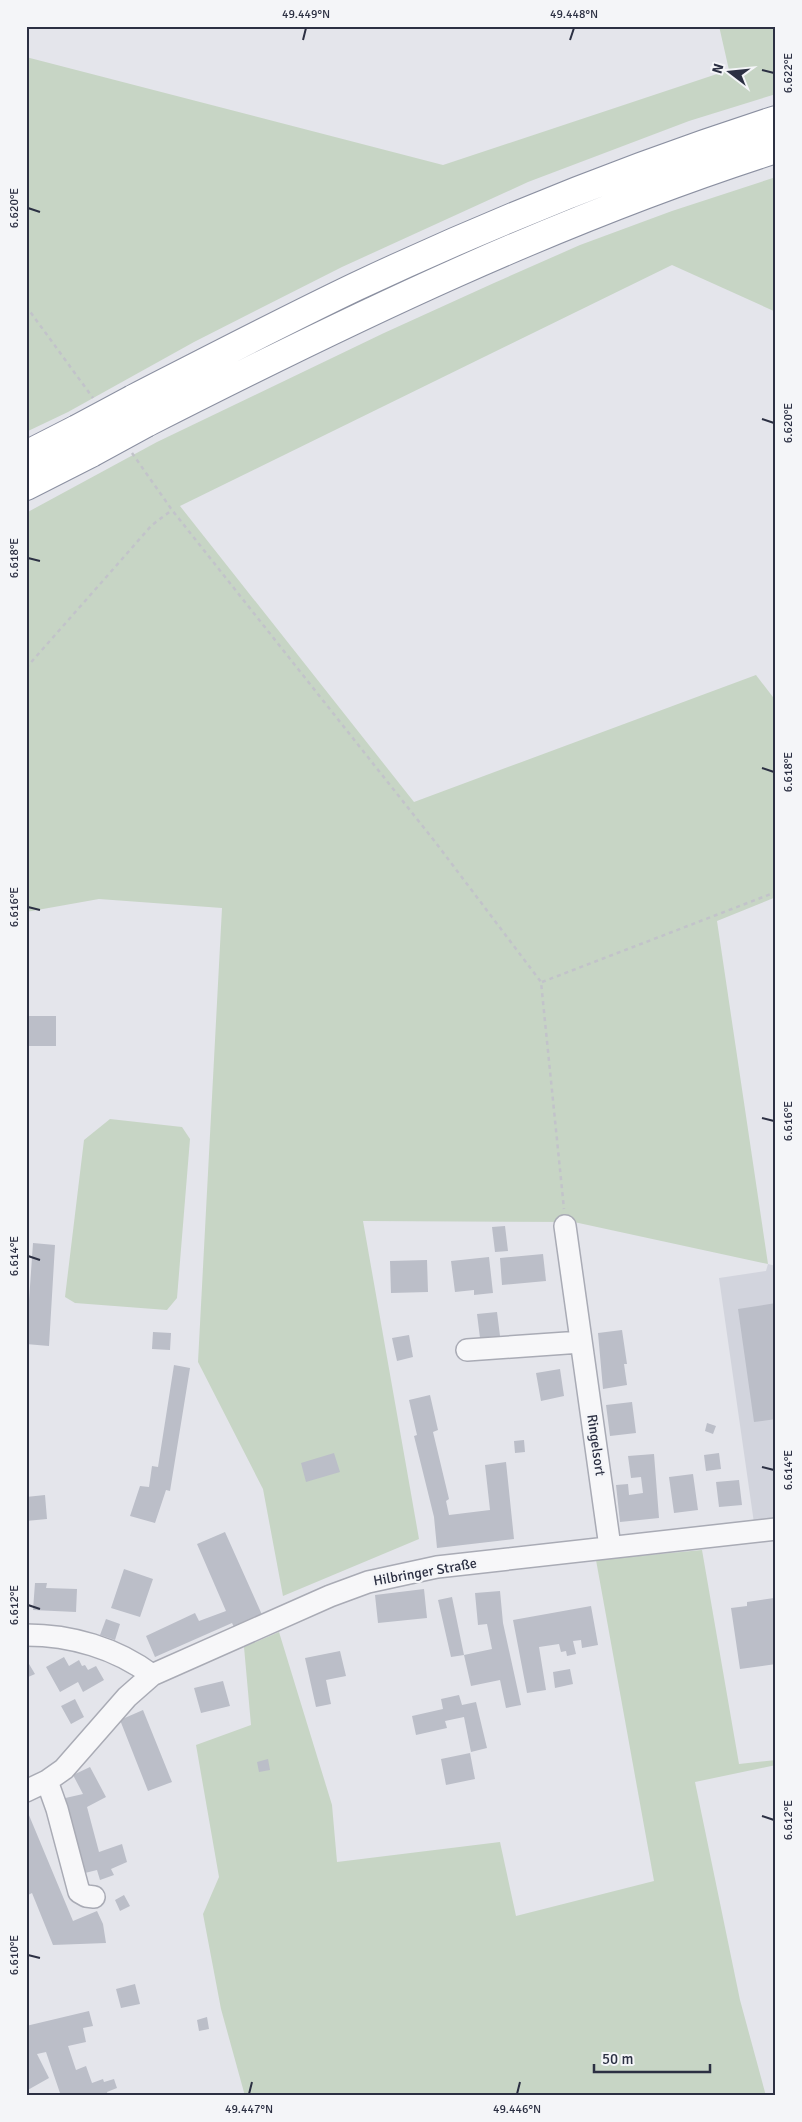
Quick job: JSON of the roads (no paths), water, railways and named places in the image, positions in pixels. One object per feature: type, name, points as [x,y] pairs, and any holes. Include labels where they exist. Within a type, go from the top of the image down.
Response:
[{"type":"highway","points":[[26,455],[356,287],[447,246],[640,167],[776,120]]},
{"type":"highway","points":[[26,486],[146,423],[359,316],[554,231],[776,149]]},
{"type":"street","name":"Ringelsort","points":[[565,1226],[610,1547]]},
{"type":"street","points":[[467,1350],[581,1342]]},
{"type":"street","name":"Hilbringer Straße","points":[[26,1791],[47,1781],[64,1769],[127,1697],[152,1675],[330,1596],[368,1582],[437,1567],[776,1528]]},
{"type":"street","points":[[26,1635],[62,1637],[96,1647],[120,1655],[152,1675]]},
{"type":"street","points":[[47,1781],[57,1808],[79,1892],[86,1896],[94,1897]]}]
